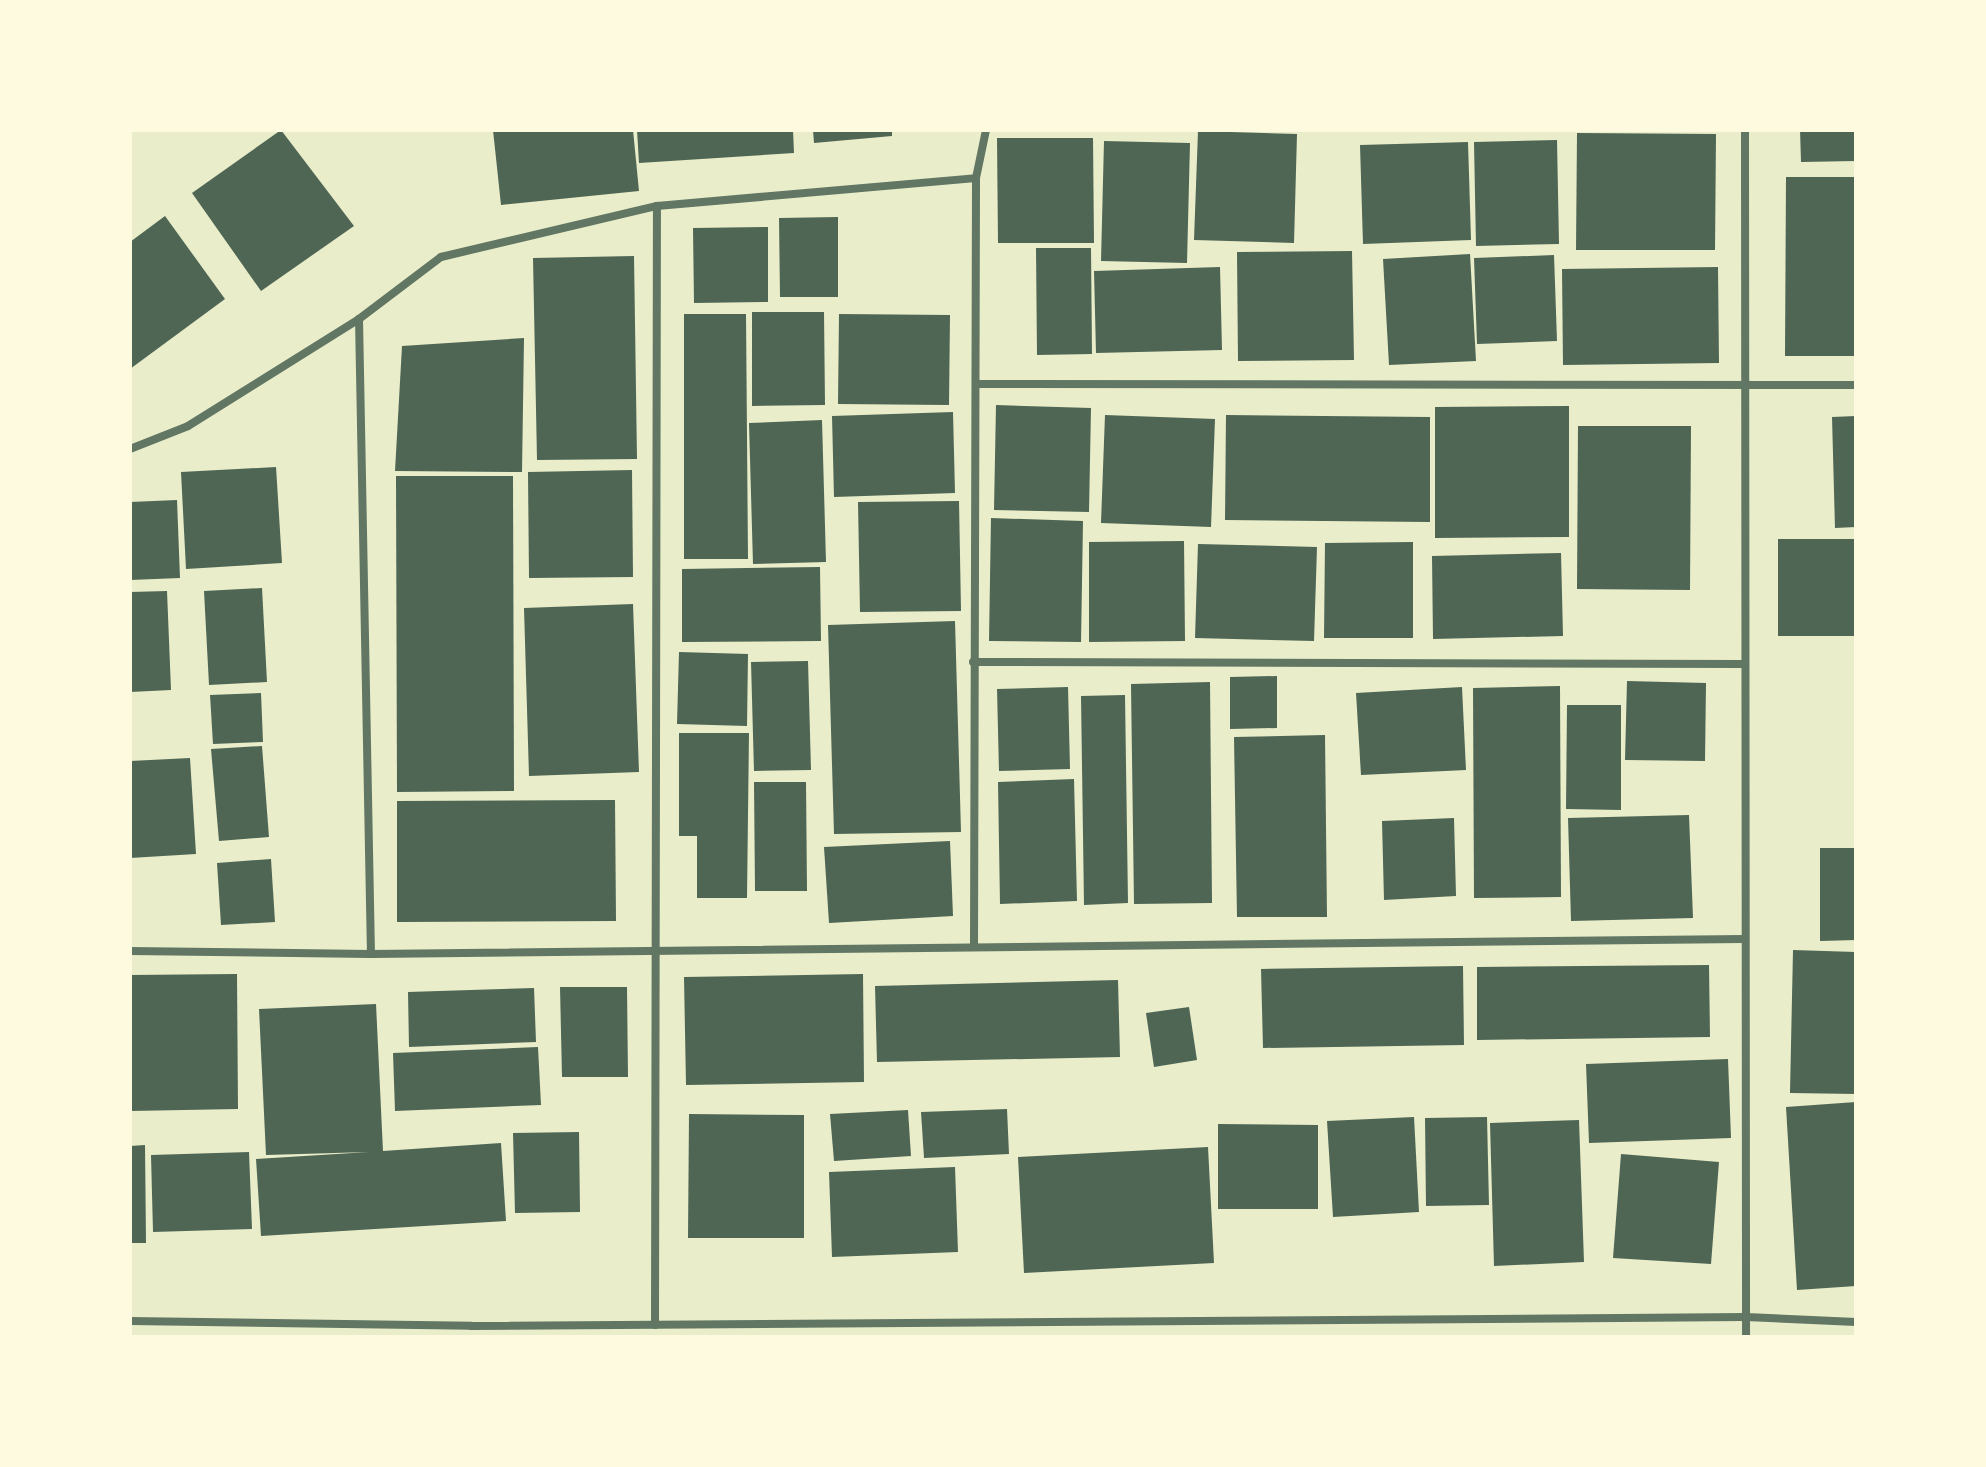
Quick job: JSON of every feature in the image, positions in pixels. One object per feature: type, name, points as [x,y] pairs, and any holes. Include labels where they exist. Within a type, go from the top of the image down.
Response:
[{"type":"street","points":[[974,947],[976,178],[985,130]]},
{"type":"street","points":[[1745,130],[1746,1337]]},
{"type":"street","points":[[130,449],[188,426],[359,319],[441,257],[657,206],[976,178]]},
{"type":"street","points":[[655,1325],[657,206]]},
{"type":"street","points":[[359,319],[371,954]]},
{"type":"street","points":[[977,384],[1856,385]]},
{"type":"street","points":[[973,662],[1744,664]]},
{"type":"street","points":[[130,951],[371,954],[1744,939]]},
{"type":"street","points":[[130,1321],[655,1325],[1746,1317],[1856,1322]]},
{"type":"street","points":[[817,1324],[817,1337]]},
{"type":"building","points":[[281,130],[354,226],[261,291],[192,193]]},
{"type":"building","points":[[493,130],[633,130],[639,191],[501,205]]},
{"type":"building","points":[[637,130],[793,130],[794,153],[639,163]]},
{"type":"building","points":[[813,130],[892,130],[892,136],[814,143]]},
{"type":"building","points":[[1800,130],[1856,130],[1856,161],[1801,162]]},
{"type":"building","points":[[1198,131],[1297,134],[1294,243],[1194,240]]},
{"type":"building","points":[[1577,133],[1716,134],[1715,250],[1576,250]]},
{"type":"building","points":[[997,138],[1093,138],[1094,243],[998,243]]},
{"type":"building","points":[[1557,140],[1559,244],[1476,246],[1474,142]]},
{"type":"building","points":[[1104,141],[1190,143],[1187,263],[1101,261]]},
{"type":"building","points":[[1468,142],[1471,240],[1363,244],[1360,145]]},
{"type":"building","points":[[1786,177],[1856,177],[1856,356],[1785,356]]},
{"type":"building","points":[[165,216],[225,299],[130,369],[130,242]]},
{"type":"building","points":[[838,217],[838,297],[780,297],[779,218]]},
{"type":"building","points":[[768,227],[768,302],[694,303],[693,228]]},
{"type":"building","points":[[1036,248],[1091,248],[1092,354],[1037,355]]},
{"type":"building","points":[[1352,251],[1354,360],[1238,361],[1237,252]]},
{"type":"building","points":[[1470,254],[1476,361],[1389,365],[1383,259]]},
{"type":"building","points":[[1554,255],[1557,341],[1477,344],[1474,258]]},
{"type":"building","points":[[634,256],[637,459],[537,460],[533,258]]},
{"type":"building","points":[[1220,267],[1222,350],[1096,353],[1094,271]]},
{"type":"building","points":[[1718,267],[1719,363],[1563,365],[1562,269]]},
{"type":"building","points":[[752,312],[824,312],[825,405],[752,406]]},
{"type":"building","points":[[684,314],[746,314],[748,559],[684,559]]},
{"type":"building","points":[[839,314],[950,315],[949,405],[838,404]]},
{"type":"building","points":[[524,338],[522,472],[395,471],[402,346]]},
{"type":"building","points":[[996,405],[1091,408],[1089,512],[994,510]]},
{"type":"building","points":[[1569,406],[1569,537],[1435,538],[1435,407]]},
{"type":"building","points":[[953,412],[955,493],[834,497],[832,416]]},
{"type":"building","points":[[1105,415],[1215,419],[1211,527],[1101,523]]},
{"type":"building","points":[[1226,415],[1430,417],[1430,522],[1225,520]]},
{"type":"building","points":[[1856,416],[1856,527],[1835,528],[1832,417]]},
{"type":"building","points":[[822,420],[826,562],[753,564],[749,423]]},
{"type":"building","points":[[1578,426],[1691,426],[1690,590],[1577,589]]},
{"type":"building","points":[[276,467],[282,563],[186,569],[181,472]]},
{"type":"building","points":[[632,470],[633,577],[529,578],[528,472]]},
{"type":"building","points":[[396,476],[513,476],[514,791],[397,792]]},
{"type":"building","points":[[177,500],[180,578],[130,580],[130,502]]},
{"type":"building","points":[[959,501],[961,611],[860,612],[858,502]]},
{"type":"building","points":[[991,518],[1083,521],[1081,642],[989,641]]},
{"type":"building","points":[[1778,539],[1856,539],[1856,636],[1778,636]]},
{"type":"building","points":[[1184,541],[1185,641],[1089,642],[1089,542]]},
{"type":"building","points":[[1413,542],[1413,638],[1324,638],[1325,543]]},
{"type":"building","points":[[1198,544],[1317,547],[1314,641],[1195,638]]},
{"type":"building","points":[[1561,553],[1563,636],[1433,639],[1432,556]]},
{"type":"building","points":[[820,567],[821,641],[682,642],[682,569]]},
{"type":"building","points":[[262,588],[267,682],[209,685],[204,591]]},
{"type":"building","points":[[167,591],[171,690],[130,692],[130,592]]},
{"type":"building","points":[[633,604],[639,772],[529,776],[524,608]]},
{"type":"building","points":[[955,621],[961,832],[834,834],[828,625]]},
{"type":"building","points":[[679,652],[748,654],[747,726],[677,724]]},
{"type":"building","points":[[808,661],[811,770],[754,771],[751,662]]},
{"type":"building","points":[[1277,676],[1277,728],[1230,729],[1230,677]]},
{"type":"building","points":[[1627,681],[1706,683],[1705,761],[1625,760]]},
{"type":"building","points":[[1210,682],[1212,903],[1134,904],[1131,684]]},
{"type":"building","points":[[1560,686],[1561,897],[1474,898],[1473,688]]},
{"type":"building","points":[[1068,687],[1070,769],[999,771],[997,689]]},
{"type":"building","points":[[1462,687],[1466,770],[1361,775],[1356,693]]},
{"type":"building","points":[[261,693],[263,742],[213,744],[210,695]]},
{"type":"building","points":[[1125,695],[1128,903],[1084,905],[1081,696]]},
{"type":"building","points":[[1567,705],[1621,705],[1621,810],[1566,809]]},
{"type":"building","points":[[679,733],[749,733],[747,898],[697,898],[697,836],[679,836]]},
{"type":"building","points":[[1325,735],[1327,917],[1237,917],[1234,737]]},
{"type":"building","points":[[262,746],[269,837],[219,841],[211,749]]},
{"type":"building","points":[[190,758],[196,854],[130,858],[130,761]]},
{"type":"building","points":[[1074,779],[1077,901],[1000,904],[998,782]]},
{"type":"building","points":[[754,782],[806,782],[807,891],[755,891]]},
{"type":"building","points":[[615,800],[616,921],[397,922],[397,801]]},
{"type":"building","points":[[1689,815],[1693,918],[1571,921],[1568,818]]},
{"type":"building","points":[[1454,818],[1456,896],[1384,900],[1382,821]]},
{"type":"building","points":[[950,841],[953,916],[829,923],[824,847]]},
{"type":"building","points":[[1820,848],[1856,848],[1856,940],[1820,941]]},
{"type":"building","points":[[271,859],[275,922],[221,925],[217,863]]},
{"type":"building","points":[[1793,950],[1856,952],[1856,1094],[1790,1093]]},
{"type":"building","points":[[1709,965],[1710,1037],[1477,1040],[1477,967]]},
{"type":"building","points":[[1463,966],[1464,1045],[1263,1048],[1261,969]]},
{"type":"building","points":[[237,974],[238,1109],[130,1111],[130,975]]},
{"type":"building","points":[[863,974],[864,1082],[686,1085],[684,977]]},
{"type":"building","points":[[1118,980],[1120,1057],[877,1062],[875,986]]},
{"type":"building","points":[[560,987],[627,987],[628,1077],[562,1077]]},
{"type":"building","points":[[534,988],[536,1042],[409,1047],[408,992]]},
{"type":"building","points":[[376,1004],[383,1151],[501,1143],[506,1221],[261,1236],[256,1159],[369,1152],[266,1155],[259,1009]]},
{"type":"building","points":[[1189,1007],[1197,1060],[1154,1067],[1146,1013]]},
{"type":"building","points":[[538,1047],[541,1105],[395,1111],[393,1053]]},
{"type":"building","points":[[1728,1059],[1731,1138],[1589,1143],[1586,1064]]},
{"type":"building","points":[[1856,1102],[1856,1286],[1797,1290],[1786,1107]]},
{"type":"building","points":[[1007,1109],[1009,1154],[924,1158],[921,1112]]},
{"type":"building","points":[[908,1110],[911,1156],[834,1161],[830,1114]]},
{"type":"building","points":[[689,1114],[804,1115],[804,1238],[688,1238]]},
{"type":"building","points":[[1414,1117],[1419,1212],[1333,1217],[1327,1121]]},
{"type":"building","points":[[1487,1117],[1489,1205],[1426,1206],[1425,1118]]},
{"type":"building","points":[[1579,1120],[1584,1262],[1494,1266],[1490,1123]]},
{"type":"building","points":[[1218,1124],[1318,1125],[1318,1209],[1218,1209]]},
{"type":"building","points":[[579,1132],[580,1212],[515,1213],[513,1133]]},
{"type":"building","points":[[145,1145],[146,1243],[130,1243],[130,1146]]},
{"type":"building","points":[[1208,1147],[1214,1263],[1024,1273],[1018,1157]]},
{"type":"building","points":[[249,1152],[252,1229],[153,1232],[151,1155]]},
{"type":"building","points":[[1621,1154],[1719,1162],[1711,1264],[1613,1258]]},
{"type":"building","points":[[955,1167],[958,1252],[832,1257],[829,1172]]}]
